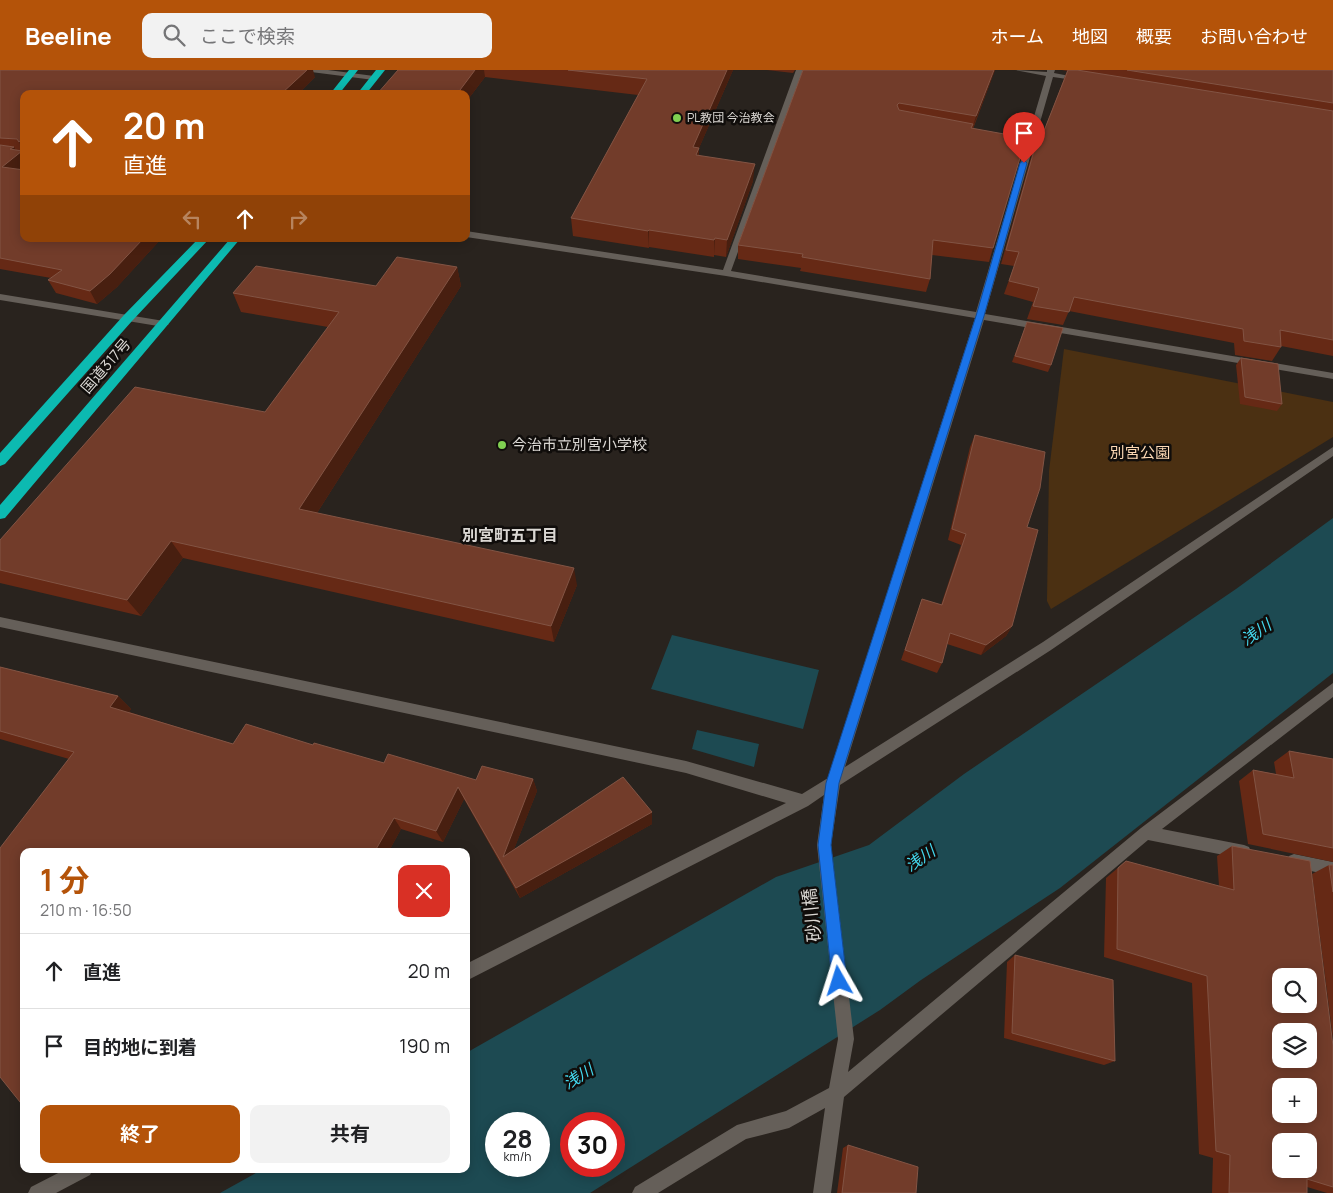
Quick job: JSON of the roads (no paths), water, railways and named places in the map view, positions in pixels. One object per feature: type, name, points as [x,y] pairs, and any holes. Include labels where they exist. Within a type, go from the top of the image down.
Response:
[{"type":"highway","points":[[364,90],[382,70]]},
{"type":"highway","points":[[337,90],[352,72]]},
{"type":"highway","name":"国道317号","points":[[0,461],[128,318],[201,242]]},
{"type":"highway","name":"国道317号","points":[[0,514],[233,242]]},
{"type":"street","points":[[312,70],[352,72],[374,78]]},
{"type":"street","points":[[726,273],[800,70]]},
{"type":"street","points":[[1019,70],[1050,72],[1090,80]]},
{"type":"street","name":"砂川橋","points":[[822,1193],[836,1093],[846,1039],[824,845],[833,783],[980,316],[1024,143],[1050,72]]},
{"type":"street","points":[[470,235],[726,273],[1333,376]]},
{"type":"street","points":[[0,297],[164,324]]},
{"type":"street","points":[[470,971],[803,801],[833,783],[1047,646],[1333,451]]},
{"type":"street","points":[[0,622],[686,767],[803,801]]},
{"type":"street","points":[[641,1193],[743,1131],[789,1119],[836,1093],[1146,833],[1333,690]]},
{"type":"street","points":[[1146,833],[1263,855]]},
{"type":"street","points":[[1282,859],[1333,869]]},
{"type":"street","points":[[1302,862],[1304,882]]},
{"type":"street","points":[[37,1193],[76,1173]]},
{"type":"water","name":"浅川","points":[[1333,518],[1333,673],[1060,888],[921,980],[880,1010],[625,1171],[625,1112],[560,1112],[560,1177],[615,1177],[590,1193],[220,1193],[256,1173],[470,1173],[470,1051],[776,877],[869,845],[964,774],[1236,589]]},
{"type":"water","points":[[672,635],[819,670],[803,729],[651,689]]},
{"type":"water","points":[[697,730],[759,744],[754,767],[692,749]]},
{"type":"place","name":"PL教団 今治教会","points":[[677,118]]},
{"type":"place","name":"今治市立別宮小学校","points":[[502,445]]},
{"type":"district","name":"別宮町五丁目","points":[[510,535]]},
{"type":"park label","name":"別宮公園","points":[[1140,453]]}]
